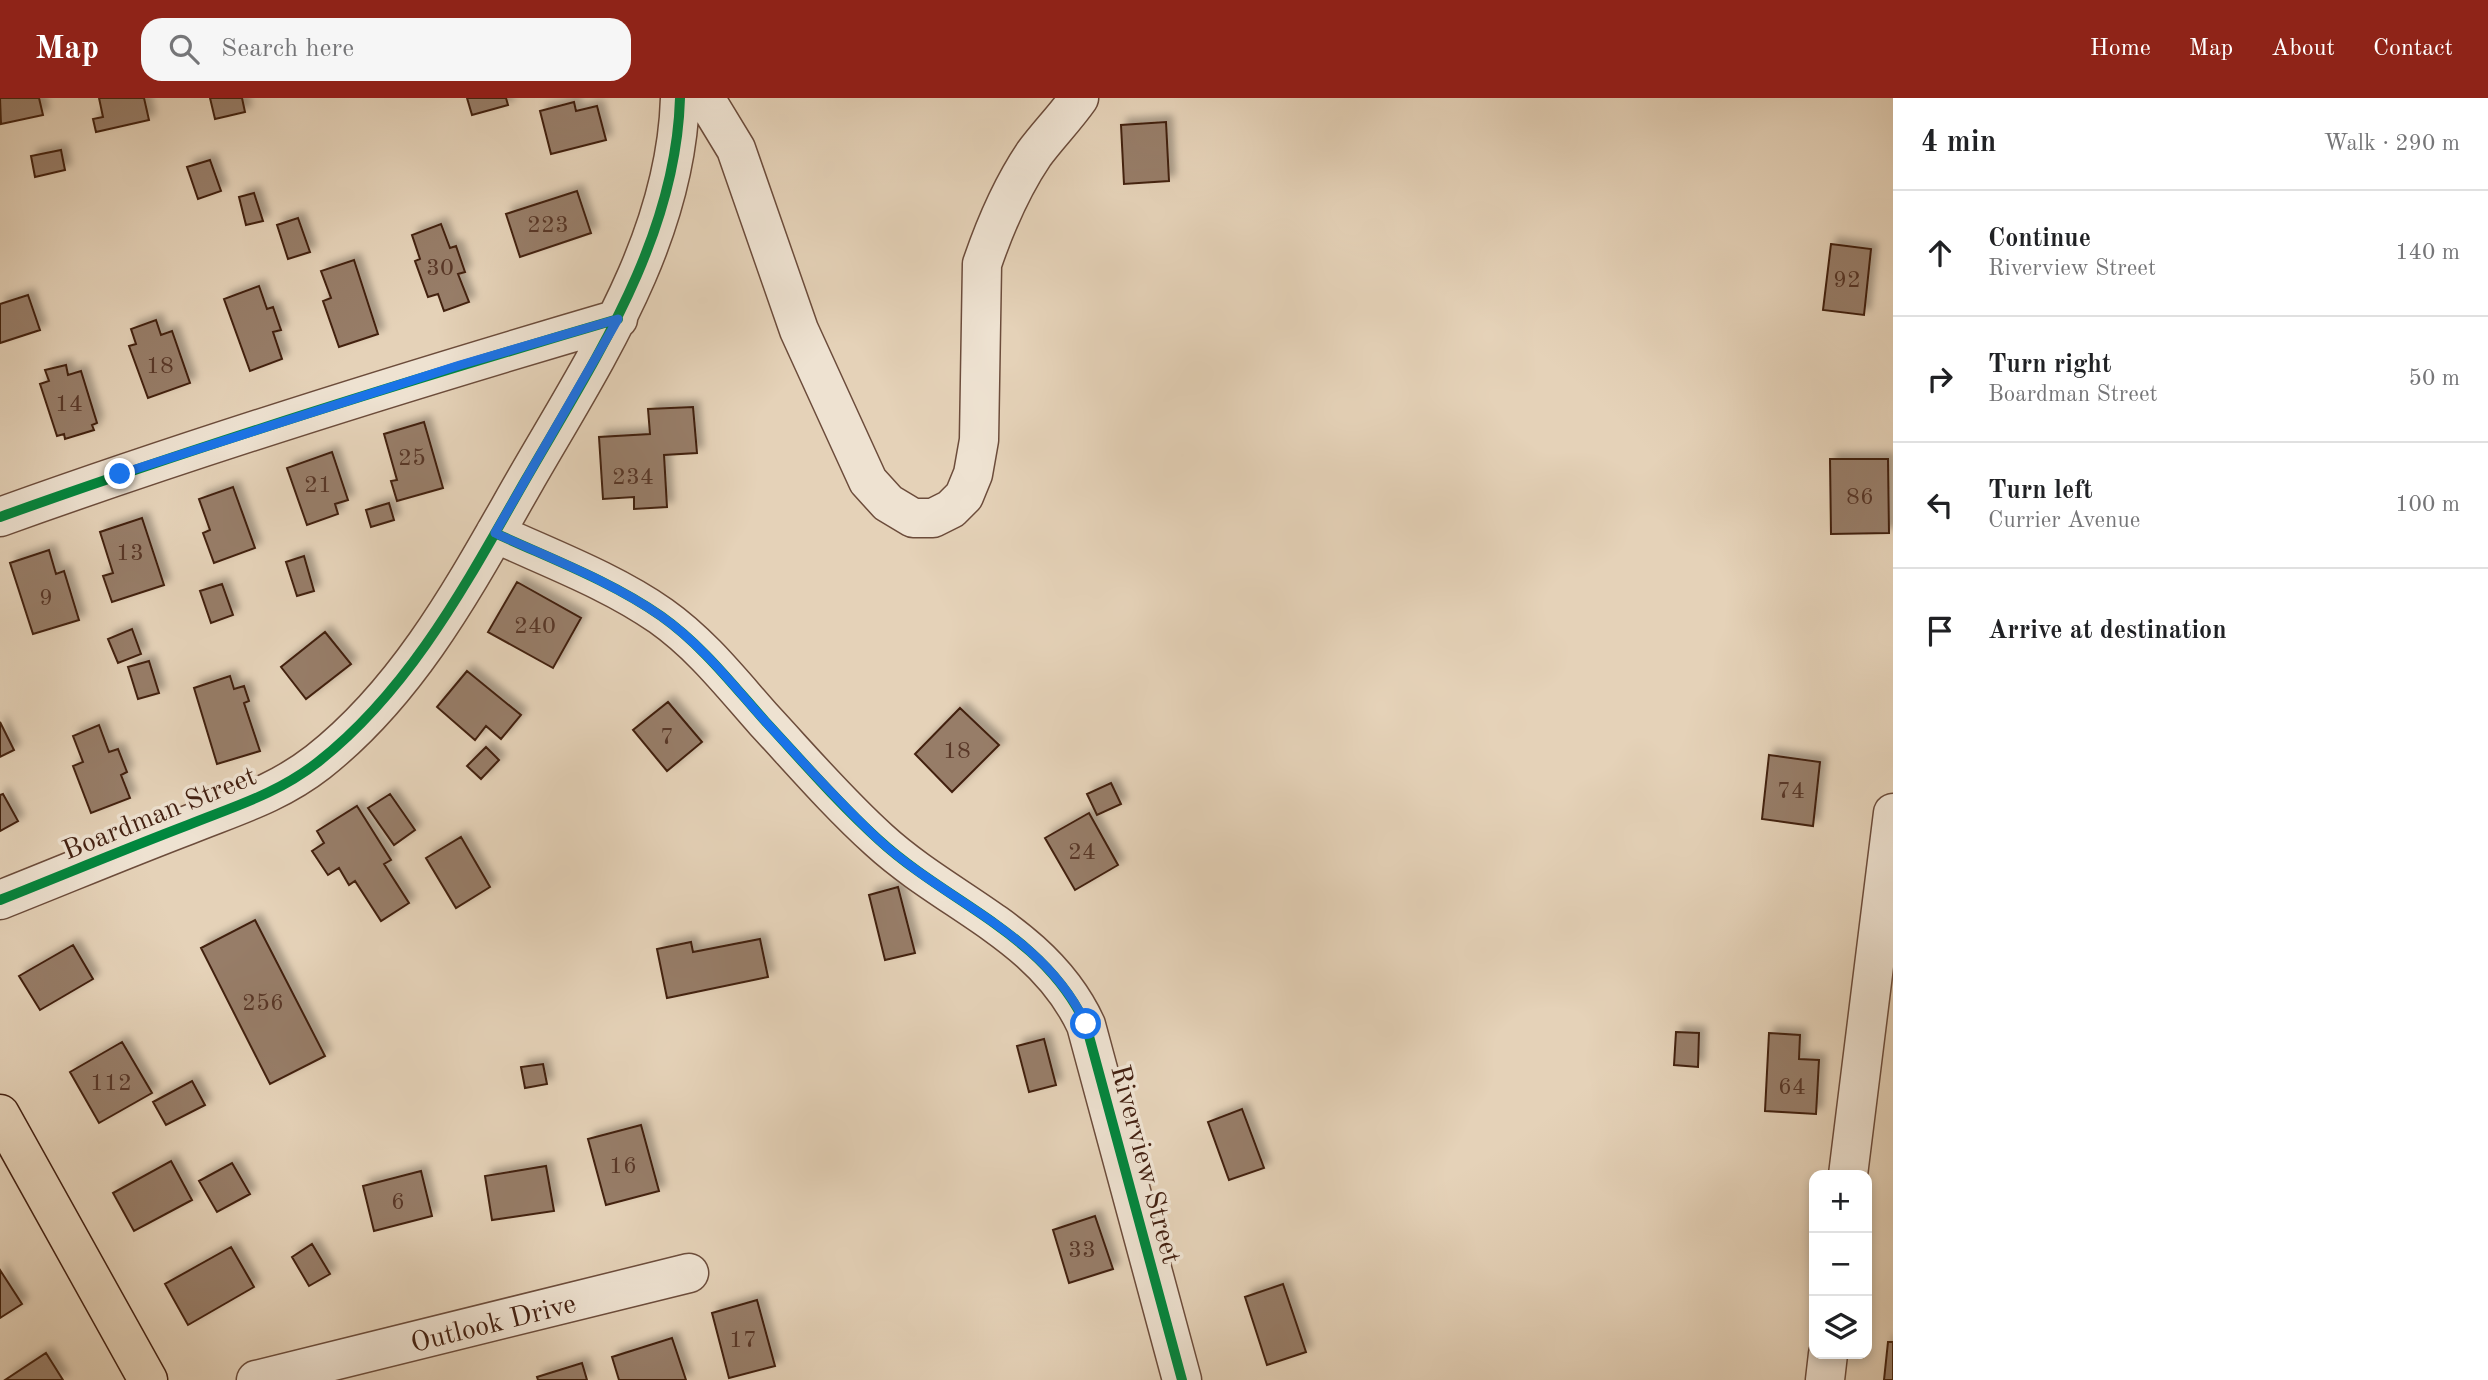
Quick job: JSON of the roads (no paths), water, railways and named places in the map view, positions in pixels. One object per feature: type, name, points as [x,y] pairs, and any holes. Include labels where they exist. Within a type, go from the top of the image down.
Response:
[{"type":"main road","points":[[0,1114],[148,1380]]},
{"type":"street","name":"Boardman Street","points":[[0,900],[266,797],[318,762],[370,715],[402,678],[448,614],[618,319],[663,203],[674,159],[680,98]]},
{"type":"street","points":[[705,98],[736,149],[799,330],[868,481],[888,503],[912,518],[933,518],[951,509],[964,496],[973,474],[979,440],[982,264],[1005,205],[1032,158],[1079,98]]},
{"type":"street","points":[[0,517],[120,474],[407,382],[618,319]]},
{"type":"street","name":"Riverview Street","points":[[495,533],[594,579],[660,615],[713,660],[765,721],[879,840],[934,883],[1014,935],[1057,976],[1074,999],[1086,1024],[1182,1380]]},
{"type":"street","points":[[1849,1170],[1893,813]]},
{"type":"street","name":"Outlook Drive","points":[[256,1380],[689,1273]]},
{"type":"street","points":[[1825,1380],[1827,1359]]}]
